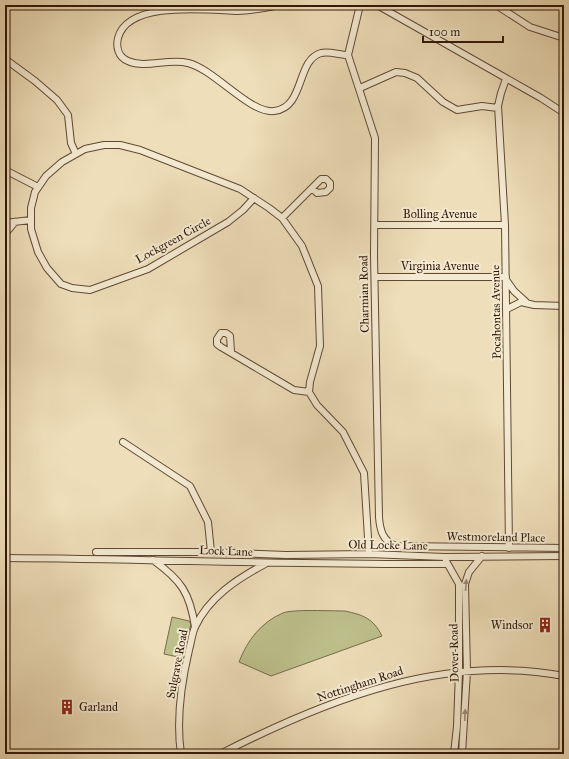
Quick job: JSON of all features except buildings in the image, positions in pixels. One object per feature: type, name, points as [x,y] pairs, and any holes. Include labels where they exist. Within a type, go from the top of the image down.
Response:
[{"type":"street","points":[[279,5],[251,10],[186,8],[149,12],[131,20],[121,32],[118,43],[119,53],[124,59],[132,62],[174,61],[189,63],[206,71],[251,103],[266,111],[280,110],[289,104],[296,94],[308,66],[314,57],[322,53],[348,55],[360,5]]},
{"type":"street","points":[[377,5],[564,113]]},
{"type":"street","points":[[496,5],[530,27],[564,38]]},
{"type":"street","name":"Charmian Road","points":[[348,55],[360,88],[375,138],[375,277],[379,517],[384,537]]},
{"type":"street","points":[[5,59],[35,81],[57,100],[68,116],[71,143],[76,154]]},
{"type":"street","points":[[360,88],[396,72],[405,73],[417,78],[443,102],[457,110],[482,106],[498,108]]},
{"type":"street","name":"Pocahontas Avenue","points":[[506,79],[498,108],[505,225],[509,548]]},
{"type":"street","name":"Lockgreen Circle","points":[[254,198],[243,210],[228,222],[148,269],[90,290],[72,288],[61,284],[47,268],[38,252],[31,229],[31,208],[35,192],[46,176],[62,162],[85,149],[104,145],[120,145],[140,150],[240,189],[254,198],[282,218],[302,246],[318,286],[320,346],[310,382],[309,392]]},
{"type":"street","points":[[5,170],[38,187]]},
{"type":"street","points":[[282,218],[312,188]]},
{"type":"street","points":[[5,223],[31,220]]},
{"type":"street","points":[[5,234],[15,222]]},
{"type":"street","name":"Bolling Avenue","points":[[375,225],[505,225]]},
{"type":"street","name":"Virginia Avenue","points":[[375,277],[506,278]]},
{"type":"street","points":[[506,278],[514,291],[527,303]]},
{"type":"street","points":[[507,309],[517,302],[534,305],[564,306]]},
{"type":"street","points":[[232,352],[294,390],[309,392],[316,405],[343,432],[364,472],[369,554]]},
{"type":"street","points":[[123,442],[190,486],[208,522],[211,552]]},
{"type":"street","name":"Westmoreland Place","points":[[384,537],[390,544],[396,546],[564,548]]},
{"type":"street","name":"Old Locke Lane","points":[[96,552],[211,552],[286,555],[369,554],[446,560],[482,556],[564,556]]},
{"type":"street","points":[[286,555],[286,562]]},
{"type":"street","name":"Dover Road","points":[[462,754],[466,671],[465,584],[470,572],[482,556]]},
{"type":"street","name":"Lock Lane","points":[[5,558],[266,563],[446,560]]},
{"type":"street","points":[[152,560],[170,572],[181,585],[190,600],[195,627]]},
{"type":"street","name":"Dover Road","points":[[446,560],[459,584],[459,671],[457,726],[454,754]]},
{"type":"street","name":"Sulgrave Road","points":[[181,754],[179,730],[180,704],[184,672],[195,627],[213,601],[230,585],[266,563]]},
{"type":"street","name":"Nottingham Road","points":[[220,754],[266,731],[362,693],[412,679],[459,671],[528,671],[564,676]]},
{"type":"green space","points":[[304,611],[345,611],[367,618],[375,625],[382,636],[271,676],[239,662],[246,647],[256,633],[268,622],[283,613]]},
{"type":"green space","points":[[172,617],[189,621],[191,624],[183,658],[164,654]]},
{"type":"place","name":"Windsor","points":[[545,625]]},
{"type":"place","name":"Garland","points":[[67,707]]}]
